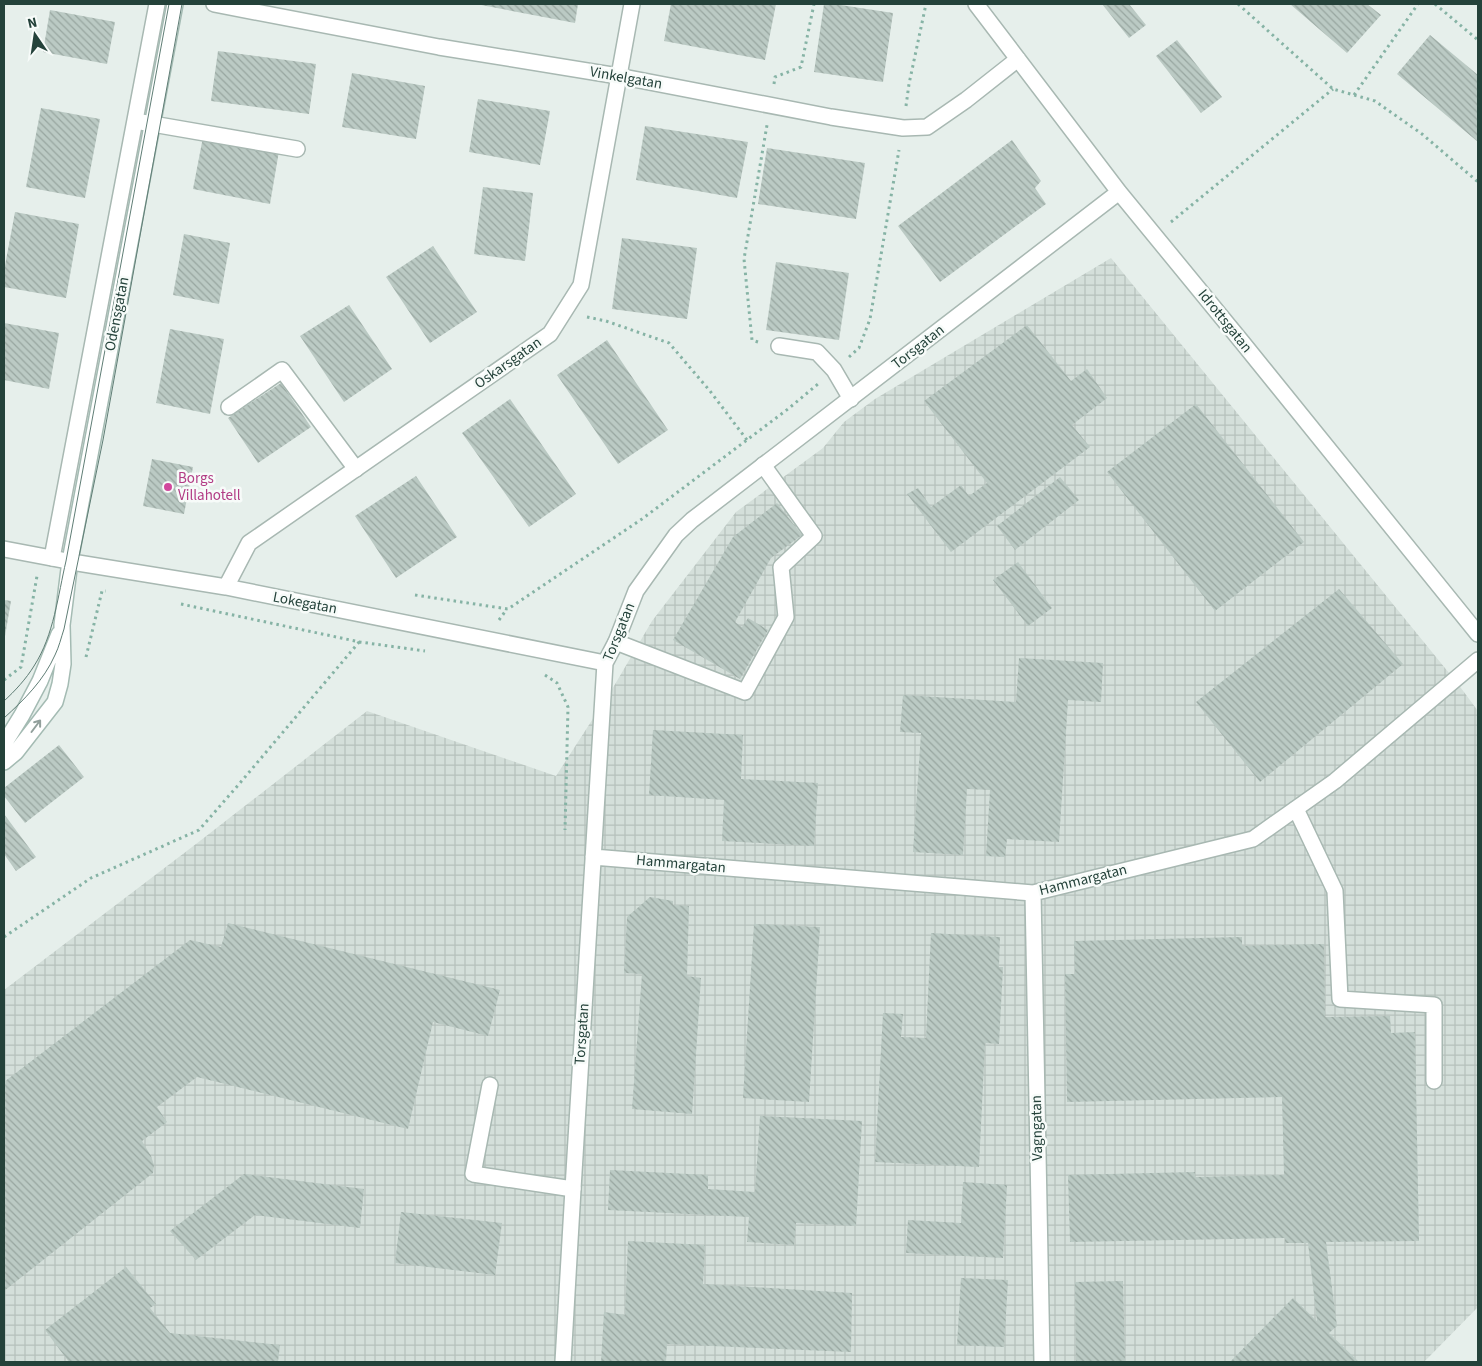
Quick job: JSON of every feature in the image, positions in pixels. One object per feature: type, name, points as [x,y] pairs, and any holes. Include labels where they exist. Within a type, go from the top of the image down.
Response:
[{"type":"street","points":[[46,557],[157,4]]},
{"type":"street","name":"Odensgatan","points":[[4,762],[16,752],[55,702],[60,684],[64,664],[62,625],[70,561],[176,4]]},
{"type":"street","name":"Vinkelgatan","points":[[214,4],[439,47],[618,76],[830,117],[903,128],[927,127],[966,100],[1018,59]]},
{"type":"street","name":"Oskarsgatan","points":[[226,587],[249,544],[550,334],[580,285],[632,4]]},
{"type":"street","name":"Idrottsgatan","points":[[976,4],[1119,192],[1478,634]]},
{"type":"street","points":[[134,121],[297,149]]},
{"type":"street","name":"Torsgatan","points":[[563,1362],[605,663],[616,642],[636,591],[676,535],[692,520],[1119,192]]},
{"type":"street","points":[[779,346],[817,352],[834,370],[851,399]]},
{"type":"street","points":[[230,407],[282,370],[356,469]]},
{"type":"street","points":[[616,642],[745,692],[786,617],[781,567],[814,536],[763,465]]},
{"type":"street","name":"Lokegatan","points":[[4,549],[226,587],[605,663]]},
{"type":"street","name":"Odensgatan","points":[[4,744],[40,681],[62,625]]},
{"type":"street","name":"Hammargatan","points":[[593,857],[1033,893],[1253,839],[1336,781],[1478,660]]},
{"type":"street","points":[[1296,808],[1335,891],[1340,999],[1434,1005],[1434,1081]]},
{"type":"street","name":"Vagngatan","points":[[1033,893],[1042,1362]]},
{"type":"street","points":[[490,1085],[473,1174],[572,1189]]},
{"type":"path","points":[[779,346],[752,340],[744,259],[775,77],[800,67],[814,4]]},
{"type":"path","points":[[415,595],[508,609],[642,519],[788,408],[859,348],[870,319],[909,84],[926,4]]},
{"type":"path","points":[[1238,4],[1333,89],[1375,101],[1422,134],[1478,182]]},
{"type":"path","points":[[1354,95],[1418,4]]},
{"type":"path","points":[[1435,4],[1478,40]]},
{"type":"path","points":[[1155,235],[1333,89]]},
{"type":"path","points":[[565,311],[606,321],[670,343],[747,440]]},
{"type":"path","points":[[4,680],[21,667],[46,557]]},
{"type":"path","points":[[86,658],[102,592],[110,591]]},
{"type":"path","points":[[176,603],[360,642],[427,651]]},
{"type":"path","points":[[4,937],[91,878],[199,830],[360,642],[367,615]]},
{"type":"path","points":[[538,670],[557,683],[568,707],[565,830]]},
{"type":"shaded area","points":[[1111,258],[1478,711],[1478,1307],[1424,1362],[4,1362],[4,990],[367,711],[556,776],[614,686],[652,621],[736,512],[823,448],[844,422],[875,399]]},
{"type":"building","points":[[476,4],[578,4],[575,23]]},
{"type":"building","points":[[671,4],[776,4],[765,60],[664,41]]},
{"type":"building","points":[[824,4],[893,13],[883,82],[814,72]]},
{"type":"building","points":[[1102,4],[1129,4],[1146,25],[1129,38]]},
{"type":"building","points":[[1290,4],[1367,4],[1381,15],[1347,53]]},
{"type":"building","points":[[50,10],[115,22],[107,64],[43,52]]},
{"type":"building","points":[[1430,35],[1478,75],[1478,142],[1397,74]]},
{"type":"building","points":[[1177,40],[1222,97],[1201,113],[1156,56]]},
{"type":"building","points":[[218,51],[316,64],[309,114],[211,101]]},
{"type":"building","points":[[352,73],[425,86],[416,139],[342,127]]},
{"type":"building","points":[[478,99],[550,111],[540,165],[469,152]]},
{"type":"building","points":[[41,108],[100,119],[85,198],[26,187]]},
{"type":"building","points":[[645,126],[748,142],[737,198],[636,180]]},
{"type":"building","points":[[203,137],[279,151],[270,204],[193,189]]},
{"type":"building","points":[[1012,140],[1041,181],[1035,188],[1046,204],[940,282],[898,226]]},
{"type":"building","points":[[767,148],[865,163],[856,219],[758,204]]},
{"type":"building","points":[[483,187],[533,193],[525,261],[474,254]]},
{"type":"building","points":[[15,212],[79,224],[66,298],[4,287],[4,271]]},
{"type":"building","points":[[184,234],[230,243],[219,304],[173,295]]},
{"type":"building","points":[[622,238],[697,248],[687,319],[612,309]]},
{"type":"building","points":[[433,246],[477,312],[430,343],[386,277]]},
{"type":"building","points":[[776,262],[849,273],[839,340],[766,330]]},
{"type":"building","points":[[349,305],[392,369],[344,402],[300,336]]},
{"type":"building","points":[[4,323],[59,333],[49,389],[4,380]]},
{"type":"building","points":[[1027,325],[1071,381],[1087,369],[1107,398],[1072,425],[1090,447],[951,552],[907,494],[918,488],[931,507],[961,485],[969,496],[987,483],[924,401]]},
{"type":"building","points":[[170,329],[224,339],[210,414],[156,403]]},
{"type":"building","points":[[607,340],[668,430],[618,464],[557,375]]},
{"type":"building","points":[[281,383],[311,427],[258,463],[228,418]]},
{"type":"building","points":[[510,399],[576,494],[529,527],[462,433]]},
{"type":"building","points":[[1196,404],[1304,542],[1215,611],[1107,472]]},
{"type":"building","name":"Borgs Villahotell","points":[[152,459],[193,467],[184,514],[143,506]]},
{"type":"building","points":[[416,476],[457,537],[396,578],[355,516]]},
{"type":"building","points":[[1060,477],[1079,500],[1015,550],[997,526]]},
{"type":"building","points":[[777,503],[802,535],[771,558],[735,622],[742,627],[748,618],[768,630],[740,679],[673,640],[733,537]]},
{"type":"building","points":[[1018,562],[1052,608],[1028,626],[993,580]]},
{"type":"building","points":[[1339,589],[1403,664],[1260,782],[1196,702]]},
{"type":"building","points":[[4,600],[11,601],[5,636],[4,636]]},
{"type":"building","points":[[1019,658],[1103,663],[1101,702],[1068,700],[1059,842],[1007,839],[1005,857],[986,856],[990,790],[967,789],[963,855],[913,852],[921,733],[900,732],[903,695],[1016,702]]},
{"type":"building","points":[[653,730],[743,735],[741,779],[818,783],[814,846],[722,841],[724,800],[649,795]]},
{"type":"building","points":[[59,745],[84,777],[25,823],[4,796],[4,788]]},
{"type":"building","points":[[4,814],[36,857],[16,871],[4,854]]},
{"type":"building","points":[[650,897],[673,901],[673,905],[689,906],[687,976],[701,978],[692,1114],[632,1109],[642,974],[624,973],[627,917]]},
{"type":"building","points":[[228,923],[500,990],[488,1036],[433,1022],[408,1129],[197,1077],[157,1107],[167,1122],[142,1141],[151,1156],[154,1165],[153,1173],[4,1291],[4,1082],[190,940],[221,947]]},
{"type":"building","points":[[754,924],[820,927],[809,1102],[743,1098]]},
{"type":"building","points":[[931,933],[1000,937],[999,967],[1003,967],[999,1044],[985,1043],[979,1167],[875,1162],[883,1013],[903,1014],[901,1037],[926,1038]]},
{"type":"building","points":[[1242,937],[1242,946],[1324,944],[1325,1017],[1390,1016],[1391,1033],[1415,1032],[1419,1241],[1326,1242],[1337,1326],[1329,1333],[1359,1362],[1230,1362],[1293,1298],[1317,1321],[1308,1243],[1285,1243],[1285,1238],[1070,1242],[1068,1175],[1195,1172],[1195,1177],[1284,1175],[1282,1097],[1067,1102],[1065,974],[1075,974],[1074,941]]},
{"type":"building","points":[[760,1116],[862,1121],[856,1226],[796,1223],[794,1245],[747,1242],[749,1217],[608,1210],[610,1170],[708,1175],[708,1189],[755,1192]]},
{"type":"building","points":[[244,1174],[364,1189],[360,1228],[255,1215],[196,1260],[170,1231]]},
{"type":"building","points":[[963,1182],[1007,1185],[1003,1258],[906,1253],[908,1220],[961,1223]]},
{"type":"building","points":[[401,1212],[502,1223],[495,1275],[395,1263]]},
{"type":"building","points":[[628,1241],[705,1245],[703,1284],[852,1293],[851,1352],[667,1344],[666,1362],[601,1362],[604,1312],[625,1315]]},
{"type":"building","points":[[126,1267],[156,1304],[150,1308],[170,1333],[280,1345],[278,1362],[69,1362],[45,1330]]},
{"type":"building","points":[[961,1278],[1008,1280],[1004,1347],[957,1345]]},
{"type":"building","points":[[1123,1281],[1125,1362],[1076,1362],[1075,1282]]},
{"type":"tram line","points":[[4,701],[20,685],[34,666],[51,628],[66,561],[169,4]]},
{"type":"tram line","points":[[4,718],[26,697],[45,673],[56,652],[64,629],[103,440],[182,4]]},
{"type":"place","name":"Borgs Villahotell","points":[[168,487]]}]
